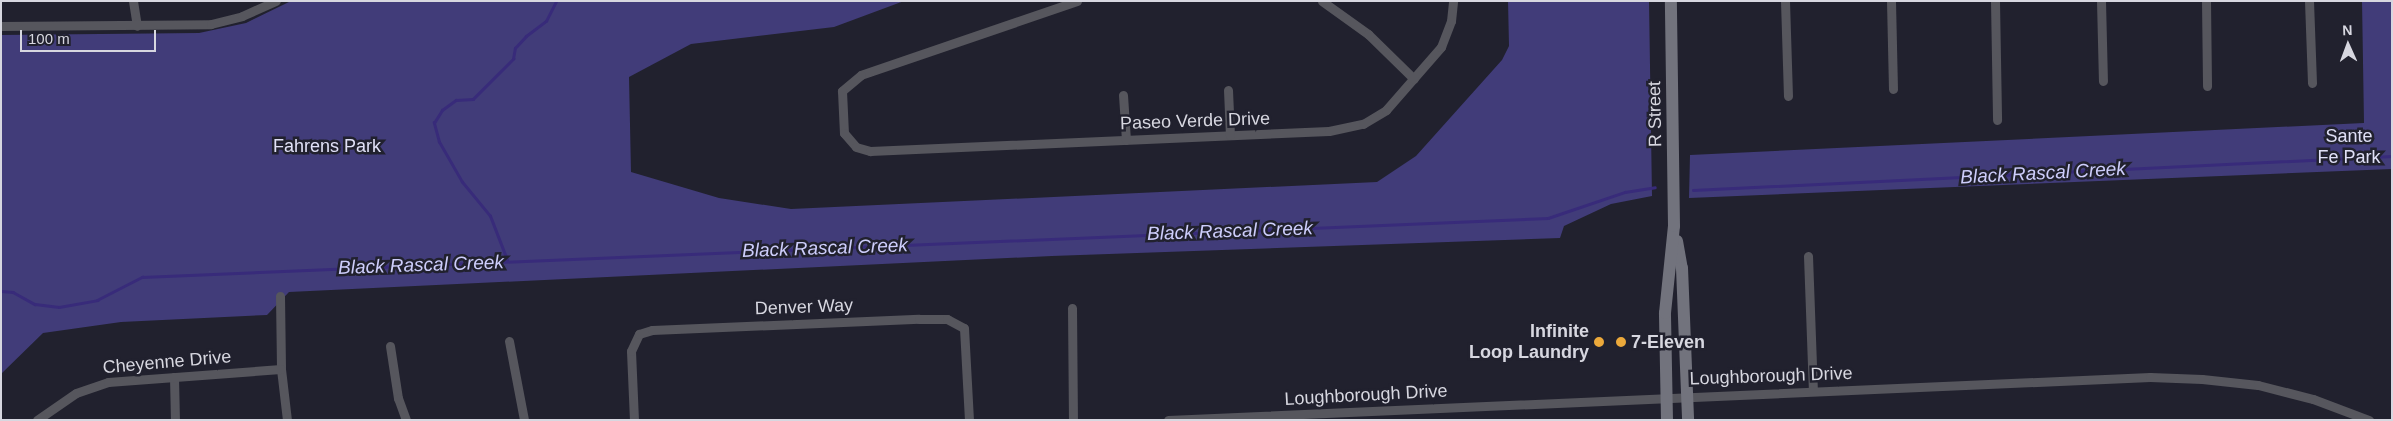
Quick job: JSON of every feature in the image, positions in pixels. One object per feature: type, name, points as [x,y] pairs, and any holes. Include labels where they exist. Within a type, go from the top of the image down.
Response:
[{"type":"street","points":[[133,1],[137,26]]},
{"type":"street","points":[[1,26],[211,24],[258,5],[276,1]]},
{"type":"street","name":"Paseo Verde Drive","points":[[1077,1],[861,75],[846,85],[841,97],[843,131],[856,147],[870,151],[1329,131],[1363,124],[1386,110],[1441,47],[1451,21],[1453,1]]},
{"type":"street","points":[[1322,1],[1368,34],[1414,79]]},
{"type":"street","name":"R Street","points":[[1667,420],[1665,313],[1674,226],[1671,1]]},
{"type":"street","points":[[1785,1],[1788,96]]},
{"type":"street","points":[[1891,1],[1893,89]]},
{"type":"street","points":[[1995,1],[1997,120]]},
{"type":"street","points":[[2101,1],[2103,81]]},
{"type":"street","points":[[2206,1],[2207,86]]},
{"type":"street","points":[[2308,1],[2312,83]]},
{"type":"street","points":[[1228,90],[1230,135]]},
{"type":"street","points":[[1124,95],[1126,140]]},
{"type":"street","name":"R Street","points":[[1674,226],[1682,268],[1688,420]]},
{"type":"street","points":[[1808,256],[1813,391]]},
{"type":"street","points":[[280,296],[281,369],[287,420]]},
{"type":"street","points":[[1072,308],[1074,420]]},
{"type":"street","name":"Denver Way","points":[[634,420],[632,351],[639,334],[652,330],[947,319],[964,328],[969,420]]},
{"type":"street","points":[[510,341],[524,420]]},
{"type":"street","points":[[390,346],[398,398],[406,420]]},
{"type":"street","name":"Cheyenne Drive","points":[[37,420],[76,393],[128,378],[174,377],[281,369]]},
{"type":"street","points":[[174,377],[174,420]]},
{"type":"street","name":"Loughborough Drive","points":[[1168,420],[1266,418],[1688,395],[2150,377],[2202,378],[2258,385],[2314,399],[2369,420]]},
{"type":"green space","name":"Fahrens Park","points":[[291,1],[904,1],[834,27],[691,44],[629,77],[631,172],[719,198],[791,209],[1377,182],[1416,156],[1502,60],[1509,46],[1508,1],[1649,1],[1652,196],[1611,204],[1564,226],[1560,238],[1052,256],[289,292],[267,315],[121,322],[43,333],[1,374],[1,35],[199,33],[246,23]]},
{"type":"green space","name":"Sante Fe Park","points":[[2362,1],[2392,1],[2392,169],[1689,198],[1690,155],[2364,123]]},
{"type":"waterway","points":[[507,260],[490,216],[462,182],[439,142],[434,123],[442,110],[456,100],[473,99],[513,59],[515,48],[526,36],[546,21],[556,1]]},
{"type":"waterway","name":"Black Rascal Creek","points":[[1693,190],[2392,156]]},
{"type":"waterway","name":"Black Rascal Creek","points":[[1,291],[13,292],[35,304],[59,307],[97,300],[142,277],[1548,218],[1625,192],[1655,187]]},
{"type":"place","name":"Infinite Loop Laundry","points":[[1599,342]]},
{"type":"place","name":"7-Eleven","points":[[1621,342]]}]
